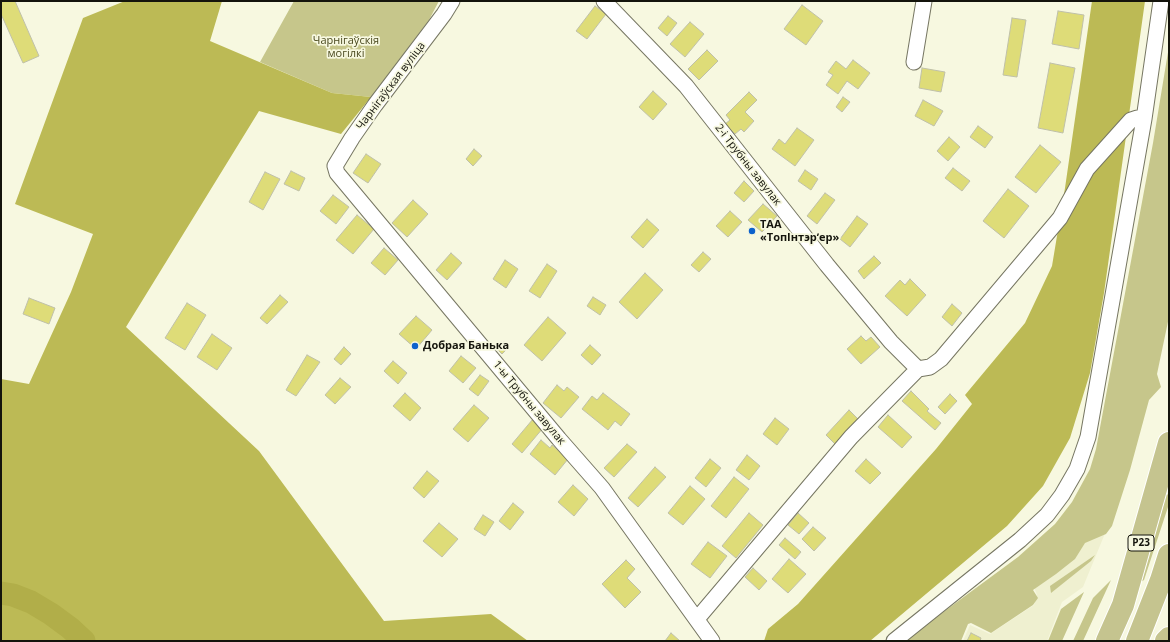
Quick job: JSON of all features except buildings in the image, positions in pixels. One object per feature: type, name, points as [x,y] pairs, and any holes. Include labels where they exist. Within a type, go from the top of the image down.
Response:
[{"type":"main road","name":"Р23","points":[[1107,641],[1123,605],[1169,443]]},
{"type":"main road","name":"Р23","points":[[1136,641],[1163,586],[1169,555]]},
{"type":"main road","points":[[1113,641],[1163,586]]},
{"type":"main road","points":[[1166,641],[1169,638]]},
{"type":"street","name":"Чарнігаўская вуліца","points":[[337,172],[336,166],[352,138],[444,14],[452,1]]},
{"type":"street","name":"2-і Трубны завулак","points":[[604,1],[686,86],[826,265],[891,342],[918,369]]},
{"type":"street","points":[[914,62],[924,1]]},
{"type":"street","points":[[894,641],[1020,540],[1047,515],[1062,495],[1077,469],[1088,436],[1144,119],[1161,1]]},
{"type":"street","points":[[697,619],[851,437],[918,369],[930,367],[941,359],[1060,218],[1086,169],[1131,120],[1137,118],[1144,119]]},
{"type":"street","name":"1-ы Трубны завулак","points":[[337,172],[559,439],[602,488],[712,641]]},
{"type":"shaded area","points":[[125,1],[222,1],[210,41],[332,93],[371,97],[341,134],[259,111],[126,327],[259,451],[384,621],[491,614],[528,641],[1,641],[1,379],[29,384],[71,292],[93,234],[15,204],[83,18]]},
{"type":"shaded area","points":[[1092,1],[1145,1],[1104,293],[1090,373],[1070,438],[1043,486],[1007,526],[870,641],[764,641],[768,629],[798,604],[936,449],[972,404],[965,395],[1025,323],[1052,266],[1065,188]]},
{"type":"shaded area","points":[[1106,531],[1083,587],[1062,602],[1047,641],[963,641],[970,625],[990,634],[1034,605],[1037,595],[1034,587],[1079,543]]},
{"type":"green space","name":"Чарнігаўскія могілкі","points":[[294,1],[439,1],[429,20],[371,97],[332,93],[260,62]]},
{"type":"green space","points":[[1169,46],[1169,317],[1157,374],[1161,387],[1149,400],[1130,470],[1112,526],[1106,534],[1085,543],[1075,559],[1033,590],[1038,598],[1033,605],[991,633],[971,623],[968,624],[961,641],[904,641],[1018,557],[1055,524],[1072,502],[1090,469],[1096,449],[1153,143]]},
{"type":"green space","points":[[1166,494],[1169,495],[1169,504],[1144,580],[1138,583]]},
{"type":"green space","points":[[1095,555],[1091,561],[1051,593],[1050,586]]},
{"type":"green space","points":[[1111,580],[1083,641],[1073,641],[1093,598]]},
{"type":"green space","points":[[1084,592],[1062,641],[1048,641],[1061,609]]},
{"type":"waterway","points":[[1,593],[13,595],[31,602],[51,614],[84,641]]},
{"type":"place","name":"ТАА «ТопІнтэрʼер»","points":[[752,231]]},
{"type":"place","name":"Добрая Банька","points":[[415,346]]}]
